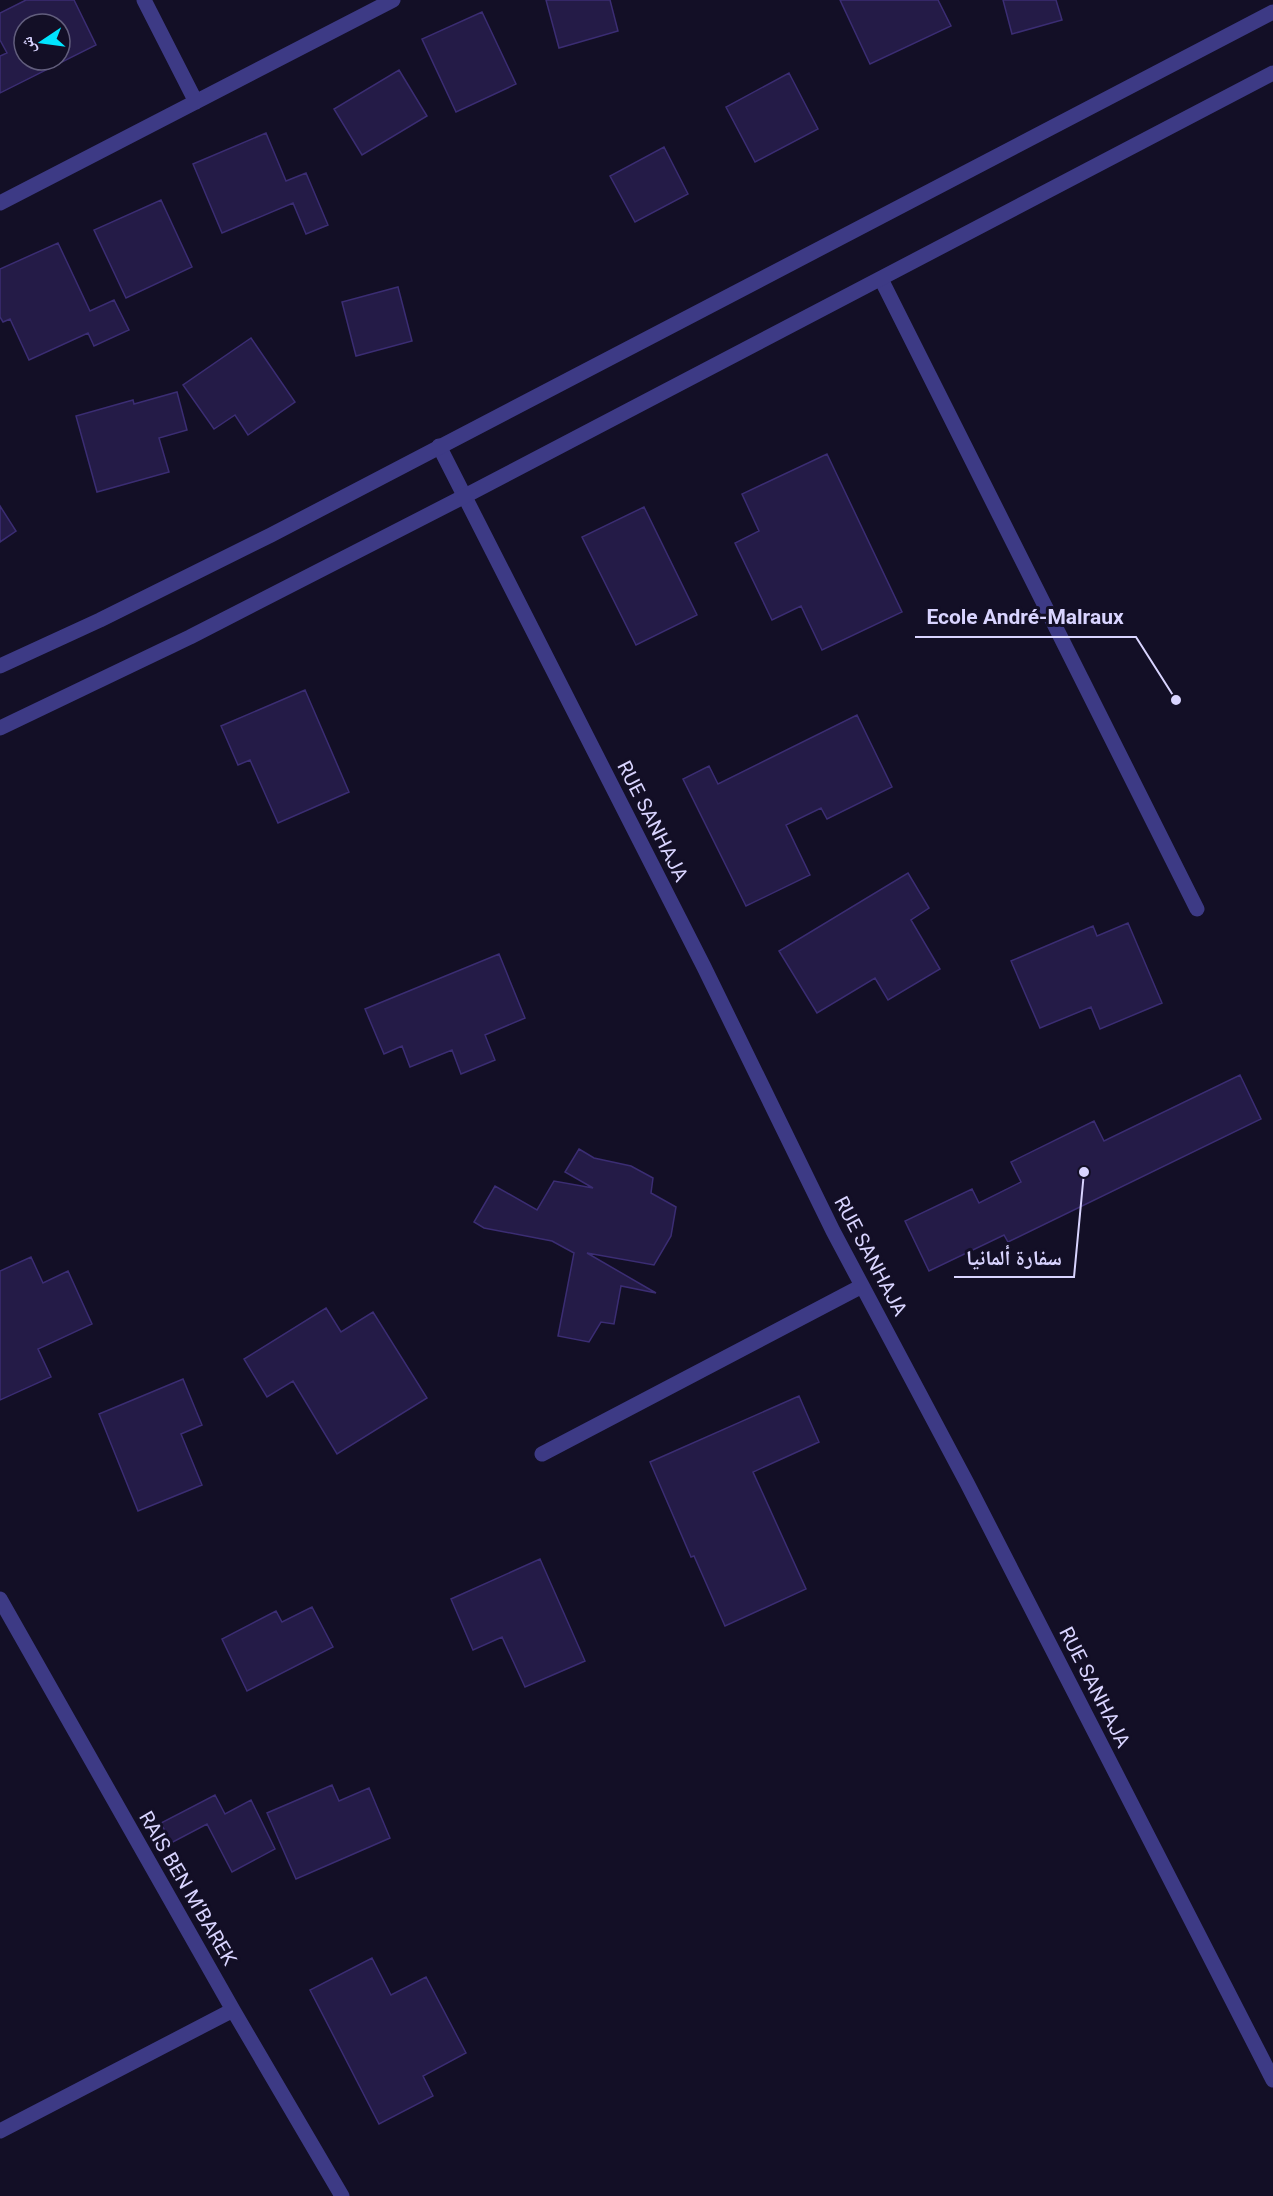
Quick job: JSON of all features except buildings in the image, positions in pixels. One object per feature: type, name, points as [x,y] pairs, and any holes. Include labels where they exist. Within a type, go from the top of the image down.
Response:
[{"type":"street","points":[[144,0],[196,102]]},
{"type":"street","points":[[0,203],[393,0]]},
{"type":"street","points":[[0,666],[100,620],[260,540],[1273,12]]},
{"type":"street","points":[[1,724],[190,637],[465,496],[1273,73]]},
{"type":"street","points":[[881,279],[1197,909]]},
{"type":"street","name":"RUE SANHAJA","points":[[439,446],[862,1286],[973,1494],[1273,2080]]},
{"type":"street","points":[[542,1454],[862,1286]]},
{"type":"street","name":"RAIS BEN M’BAREK","points":[[0,1599],[233,2010],[342,2196]]},
{"type":"street","points":[[0,2131],[233,2010]]},
{"type":"place","name":"Ecole André-Malraux","points":[[1176,700]]},
{"type":"place","name":"سفارة ألمانيا","points":[[1084,1172]]}]
